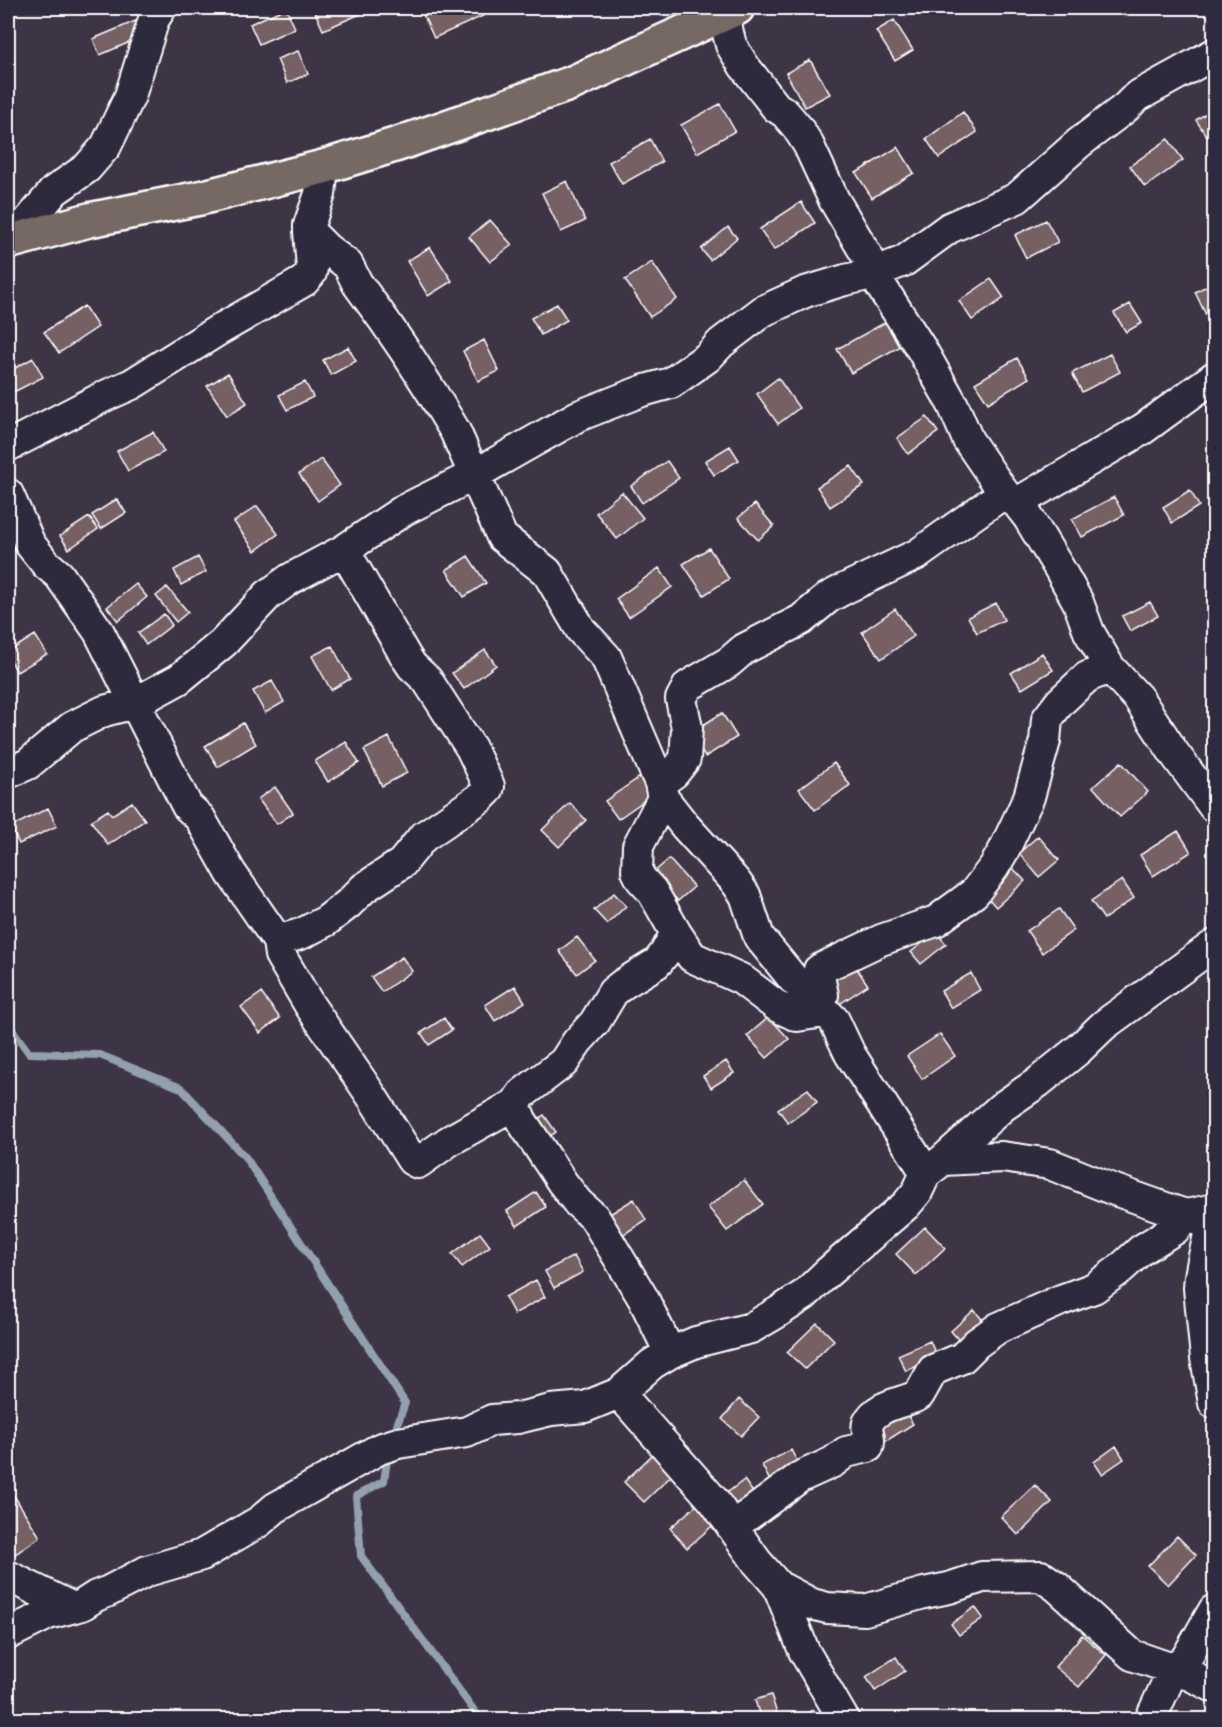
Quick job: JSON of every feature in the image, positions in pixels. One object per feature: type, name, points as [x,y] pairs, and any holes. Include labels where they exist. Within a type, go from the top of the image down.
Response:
[{"type":"highway","points":[[10,242],[89,220],[200,198],[322,167],[398,144],[572,83],[730,10]]},
{"type":"street","points":[[10,242],[54,191],[87,168],[106,146],[130,96],[154,19],[161,8]]},
{"type":"street","points":[[730,10],[731,45],[744,66],[776,107],[785,113],[797,127],[808,144],[834,200],[876,271],[879,283],[953,405],[968,440],[1028,517],[1078,602],[1089,632],[1110,668],[1138,698],[1174,753],[1215,807]]},
{"type":"street","points":[[8,773],[28,764],[80,723],[104,711],[135,703],[179,679],[214,651],[268,595],[290,579],[344,550],[404,510],[474,475],[578,417],[642,391],[671,383],[708,357],[721,343],[754,317],[772,306],[805,292],[868,275],[904,261],[949,228],[1017,198],[1079,143],[1136,98],[1215,54]]},
{"type":"street","points":[[8,446],[132,384],[217,330],[304,281],[312,268],[309,225],[320,194],[322,167]]},
{"type":"street","points":[[309,231],[353,272],[357,283],[401,344],[446,414],[502,537],[547,572],[581,630],[606,657],[662,790],[685,826],[735,881],[749,903],[759,937],[794,980],[834,1020],[850,1054],[934,1167]]},
{"type":"street","points":[[821,1008],[797,1016],[778,1007],[741,979],[692,957],[675,933],[652,891],[637,871],[638,846],[662,790],[685,759],[687,728],[681,699],[688,686],[729,662],[744,649],[801,620],[838,592],[918,554],[1011,498],[1143,429],[1215,377]]},
{"type":"street","points":[[8,495],[30,544],[46,564],[59,575],[99,632],[187,806],[200,818],[231,873],[278,941],[280,955],[310,1006],[371,1095],[408,1156],[415,1162],[418,1163],[449,1141],[514,1104],[522,1094],[564,1062],[581,1037],[595,1022],[613,992],[657,963],[675,933]]},
{"type":"street","points":[[278,941],[303,933],[348,904],[364,888],[402,863],[423,837],[480,798],[489,786],[471,748],[427,680],[406,657],[344,550]]},
{"type":"street","points":[[821,1008],[823,995],[819,970],[881,940],[936,921],[974,893],[994,867],[1029,796],[1045,741],[1047,719],[1060,702],[1087,677],[1110,668]]},
{"type":"street","points":[[8,1634],[48,1614],[82,1605],[147,1571],[202,1556],[260,1521],[274,1508],[379,1449],[398,1443],[467,1432],[492,1420],[518,1418],[550,1410],[585,1407],[619,1393],[645,1370],[670,1353],[696,1342],[751,1328],[804,1295],[906,1206],[934,1167],[1002,1107],[1037,1083],[1104,1025],[1215,945]]},
{"type":"street","points":[[514,1104],[521,1120],[562,1182],[578,1203],[594,1217],[643,1298],[670,1353]]},
{"type":"street","points":[[934,1167],[1002,1157],[1044,1162],[1205,1222]]},
{"type":"street","points":[[1205,1222],[1199,1288],[1206,1358],[1215,1403]]},
{"type":"street","points":[[732,1527],[800,1477],[833,1462],[846,1452],[868,1447],[870,1440],[867,1426],[875,1415],[895,1402],[919,1395],[933,1370],[962,1358],[977,1343],[998,1328],[1094,1288],[1151,1243],[1175,1229],[1205,1222]]},
{"type":"street","points":[[619,1393],[714,1501],[757,1562],[778,1586],[804,1651],[844,1719]]},
{"type":"street","points":[[8,1576],[70,1607]]},
{"type":"street","points":[[778,1586],[812,1604],[827,1608],[864,1610],[982,1577],[1041,1576],[1057,1587],[1132,1654],[1195,1675]]},
{"type":"street","points":[[1151,1719],[1181,1701],[1195,1675],[1215,1610]]},
{"type":"street","points":[[1151,1719],[1195,1675]]},
{"type":"building","points":[[286,8],[295,28],[259,44],[250,24]]},
{"type":"building","points":[[324,8],[363,8],[365,12],[323,30],[315,12]]},
{"type":"building","points":[[420,8],[479,8],[483,16],[434,38]]},
{"type":"building","points":[[138,20],[144,36],[100,55],[93,39]]},
{"type":"building","points":[[894,20],[913,50],[895,61],[876,31]]},
{"type":"building","points":[[298,51],[308,74],[287,83],[277,59]]},
{"type":"building","points":[[810,60],[830,94],[805,107],[786,73]]},
{"type":"building","points":[[720,104],[735,131],[697,153],[681,125]]},
{"type":"building","points":[[1214,108],[1214,132],[1207,137],[1196,120]]},
{"type":"building","points":[[963,112],[977,132],[939,158],[926,139]]},
{"type":"building","points":[[650,139],[662,162],[622,184],[609,162]]},
{"type":"building","points":[[1168,139],[1183,160],[1145,187],[1130,166]]},
{"type":"building","points":[[898,147],[914,173],[872,198],[856,173]]},
{"type":"building","points":[[567,181],[585,221],[561,232],[542,193]]},
{"type":"building","points":[[801,202],[815,223],[774,250],[760,229]]},
{"type":"building","points":[[490,220],[512,245],[490,262],[469,237]]},
{"type":"building","points":[[1046,220],[1058,242],[1026,258],[1015,235]]},
{"type":"building","points":[[728,227],[737,238],[710,260],[701,249]]},
{"type":"building","points":[[430,247],[452,281],[428,296],[407,261]]},
{"type":"building","points":[[652,262],[677,299],[650,317],[625,280]]},
{"type":"building","points":[[991,279],[1004,298],[972,320],[959,301]]},
{"type":"building","points":[[1214,282],[1214,310],[1206,315],[1195,292]]},
{"type":"building","points":[[557,304],[567,320],[541,335],[531,318]]},
{"type":"building","points":[[1130,304],[1142,323],[1126,332],[1114,313]]},
{"type":"building","points":[[84,306],[98,327],[59,353],[44,332]]},
{"type":"building","points":[[886,322],[899,347],[851,373],[837,349]]},
{"type":"building","points":[[484,340],[499,371],[478,381],[463,351]]},
{"type":"building","points":[[348,347],[356,361],[331,375],[323,360]]},
{"type":"building","points":[[1110,354],[1120,372],[1082,392],[1072,373]]},
{"type":"building","points":[[33,358],[43,377],[8,395],[8,372]]},
{"type":"building","points":[[1017,358],[1029,378],[988,403],[975,383]]},
{"type":"building","points":[[228,373],[247,403],[227,416],[207,386]]},
{"type":"building","points":[[778,378],[799,408],[778,424],[757,394]]},
{"type":"building","points":[[305,382],[313,397],[287,410],[279,395]]},
{"type":"building","points":[[927,417],[938,432],[908,454],[897,438]]},
{"type":"building","points":[[153,432],[164,452],[128,471],[117,451]]},
{"type":"building","points":[[730,446],[739,460],[714,475],[705,461]]},
{"type":"building","points":[[321,459],[340,485],[318,501],[299,474]]},
{"type":"building","points":[[667,461],[679,478],[642,503],[631,486]]},
{"type":"building","points":[[851,466],[864,485],[830,507],[817,487]]},
{"type":"building","points":[[1190,490],[1199,506],[1172,523],[1163,507]]},
{"type":"building","points":[[622,492],[643,518],[617,539],[596,513]]},
{"type":"building","points":[[1114,497],[1124,515],[1082,537],[1072,519]]},
{"type":"building","points":[[117,499],[126,513],[101,529],[92,515]]},
{"type":"building","points":[[755,504],[774,526],[758,540],[738,518]]},
{"type":"building","points":[[257,506],[278,534],[255,551],[234,522]]},
{"type":"building","points":[[89,517],[98,529],[69,549],[60,536]]},
{"type":"building","points":[[709,548],[729,579],[704,595],[683,564]]},
{"type":"building","points":[[468,556],[486,583],[464,597],[446,570]]},
{"type":"building","points":[[198,557],[206,572],[181,585],[174,570]]},
{"type":"building","points":[[659,568],[672,587],[629,617],[616,599]]},
{"type":"building","points":[[136,584],[147,597],[118,621],[107,607]]},
{"type":"building","points":[[167,587],[188,612],[176,622],[156,596]]},
{"type":"building","points":[[1150,602],[1158,616],[1130,631],[1122,616]]},
{"type":"building","points":[[996,603],[1004,620],[977,633],[968,617]]},
{"type":"building","points":[[895,609],[914,636],[881,659],[862,632]]},
{"type":"building","points":[[164,614],[172,625],[146,645],[138,633]]},
{"type":"building","points":[[35,635],[47,654],[17,672],[8,652]]},
{"type":"building","points":[[332,646],[350,679],[331,690],[312,656]]},
{"type":"building","points":[[485,650],[496,665],[464,689],[452,673]]},
{"type":"building","points":[[1042,653],[1053,670],[1022,689],[1011,673]]},
{"type":"building","points":[[272,681],[284,702],[265,713],[253,691]]},
{"type":"building","points":[[722,713],[737,737],[705,757],[690,733]]},
{"type":"building","points":[[243,723],[256,744],[218,767],[205,746]]},
{"type":"building","points":[[389,737],[407,773],[382,786],[364,750]]},
{"type":"building","points":[[346,742],[359,763],[328,782],[315,761]]},
{"type":"building","points":[[1121,762],[1148,792],[1120,817],[1093,787]]},
{"type":"building","points":[[834,763],[850,785],[815,810],[799,789]]},
{"type":"building","points":[[640,777],[652,795],[618,819],[605,801]]},
{"type":"building","points":[[275,787],[293,813],[277,824],[258,799]]},
{"type":"building","points":[[132,802],[145,820],[108,845],[91,821],[108,810],[112,815]]},
{"type":"building","points":[[570,803],[586,820],[559,847],[542,830]]},
{"type":"building","points":[[48,808],[57,826],[19,844],[11,827]]},
{"type":"building","points":[[1178,831],[1191,852],[1153,876],[1140,855]]},
{"type":"building","points":[[1038,836],[1059,860],[1039,877],[1019,853]]},
{"type":"building","points":[[669,859],[694,887],[678,901],[653,873]]},
{"type":"building","points":[[1010,865],[1025,881],[996,907],[981,890]]},
{"type":"building","points":[[1122,880],[1134,898],[1104,919],[1091,901]]},
{"type":"building","points":[[614,893],[626,906],[607,924],[594,910]]},
{"type":"building","points":[[1059,909],[1074,930],[1042,953],[1027,931]]},
{"type":"building","points":[[936,932],[946,944],[921,964],[911,952]]},
{"type":"building","points":[[577,937],[595,960],[577,974],[559,951]]},
{"type":"building","points":[[402,957],[412,971],[382,992],[371,977]]},
{"type":"building","points":[[855,966],[868,985],[835,1007],[822,987]]},
{"type":"building","points":[[971,973],[980,990],[951,1008],[941,991]]},
{"type":"building","points":[[515,986],[525,1002],[495,1021],[485,1005]]},
{"type":"building","points":[[261,993],[280,1018],[260,1033],[241,1007]]},
{"type":"building","points":[[769,1017],[789,1039],[767,1058],[747,1036]]},
{"type":"building","points":[[444,1018],[452,1030],[429,1045],[421,1033]]},
{"type":"building","points":[[940,1034],[955,1056],[922,1079],[907,1056]]},
{"type":"building","points":[[726,1061],[734,1073],[711,1088],[703,1076]]},
{"type":"building","points":[[808,1089],[817,1102],[788,1123],[778,1109]]},
{"type":"building","points":[[544,1115],[556,1132],[543,1141],[531,1124]]},
{"type":"building","points":[[744,1180],[763,1204],[727,1231],[708,1207]]},
{"type":"building","points":[[536,1192],[546,1207],[517,1226],[507,1211]]},
{"type":"building","points":[[634,1199],[646,1220],[618,1238],[605,1217]]},
{"type":"building","points":[[925,1227],[945,1248],[916,1275],[896,1254]]},
{"type":"building","points":[[480,1233],[490,1246],[462,1267],[452,1254]]},
{"type":"building","points":[[574,1256],[583,1272],[554,1288],[545,1271]]},
{"type":"building","points":[[536,1280],[545,1297],[514,1314],[505,1297]]},
{"type":"building","points":[[974,1310],[987,1325],[964,1346],[951,1331]]},
{"type":"building","points":[[817,1323],[834,1340],[805,1369],[787,1352]]},
{"type":"building","points":[[930,1341],[937,1357],[906,1371],[898,1355]]},
{"type":"building","points":[[739,1399],[759,1417],[741,1436],[722,1419]]},
{"type":"building","points":[[902,1406],[913,1424],[883,1443],[871,1426]]},
{"type":"building","points":[[1116,1446],[1124,1459],[1102,1474],[1094,1462]]},
{"type":"building","points":[[791,1450],[799,1465],[770,1481],[762,1465]]},
{"type":"building","points":[[653,1454],[672,1475],[644,1502],[624,1482]]},
{"type":"building","points":[[744,1480],[755,1495],[730,1514],[719,1499]]},
{"type":"building","points":[[1035,1485],[1052,1502],[1018,1535],[1001,1517]]},
{"type":"building","points":[[8,1486],[40,1537],[8,1559]]},
{"type":"building","points":[[701,1501],[718,1521],[687,1548],[670,1528]]},
{"type":"building","points":[[1177,1536],[1196,1555],[1168,1585],[1148,1566]]},
{"type":"building","points":[[975,1607],[983,1618],[959,1635],[951,1624]]},
{"type":"building","points":[[1082,1635],[1106,1655],[1079,1687],[1055,1667]]},
{"type":"building","points":[[896,1657],[905,1671],[875,1691],[866,1677]]},
{"type":"building","points":[[771,1695],[779,1720],[761,1720],[755,1700]]},
{"type":"building","points":[[813,1709],[821,1720],[799,1720]]},
{"type":"waterway","points":[[8,1024],[29,1053],[100,1055],[181,1088],[246,1158],[405,1403],[393,1436]]},
{"type":"waterway","points":[[388,1453],[384,1481],[356,1496],[361,1556],[481,1720]]}]
